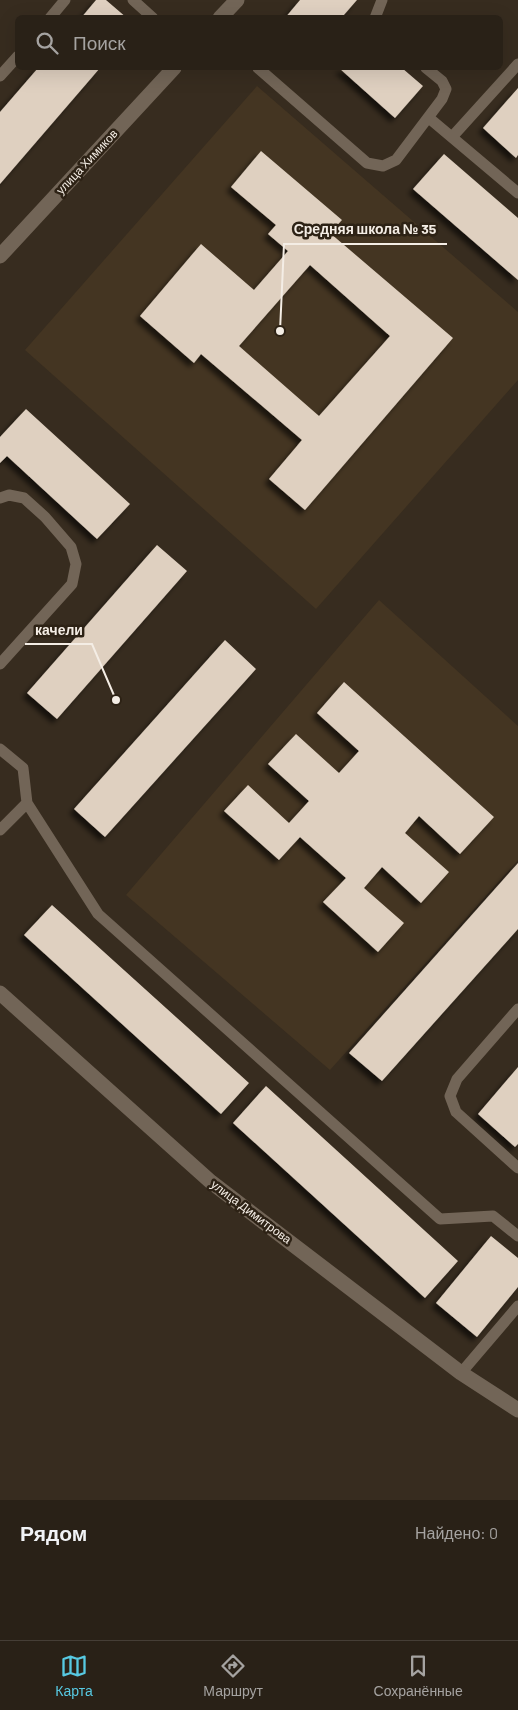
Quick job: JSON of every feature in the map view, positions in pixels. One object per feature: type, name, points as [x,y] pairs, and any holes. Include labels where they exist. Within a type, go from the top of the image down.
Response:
[{"type":"street","points":[[223,15],[237,0]]},
{"type":"street","name":"улица Химиков","points":[[0,256],[172,70]]},
{"type":"street","name":"улица Димитрова","points":[[0,993],[210,1182],[461,1373],[518,1410]]},
{"type":"lane","points":[[53,15],[66,0]]},
{"type":"lane","points":[[133,0],[150,15]]},
{"type":"lane","points":[[376,15],[382,0]]},
{"type":"lane","points":[[0,76],[15,59]]},
{"type":"lane","points":[[452,137],[518,64]]},
{"type":"lane","points":[[260,70],[368,163],[382,166],[396,160],[429,118],[446,89],[442,81],[428,70]]},
{"type":"lane","points":[[429,118],[518,193]]},
{"type":"lane","points":[[0,498],[9,495],[24,498],[45,517],[72,547],[76,564],[72,584],[0,664]]},
{"type":"lane","points":[[0,749],[23,768],[27,803],[98,914],[440,1219],[493,1216],[518,1236]]},
{"type":"lane","points":[[0,830],[27,803]]},
{"type":"lane","points":[[518,1009],[457,1079],[450,1096],[456,1112],[518,1168]]},
{"type":"lane","points":[[461,1373],[518,1306]]},
{"type":"shaded area","points":[[257,86],[518,312],[518,380],[316,609],[25,350]]},
{"type":"shaded area","points":[[379,600],[518,726],[518,860],[330,1070],[126,895]]},
{"type":"building","points":[[96,0],[106,0],[124,15],[84,15]]},
{"type":"building","points":[[300,0],[357,0],[344,15],[288,15]]},
{"type":"building","points":[[36,70],[98,70],[0,184],[0,112]]},
{"type":"building","points":[[341,70],[404,70],[423,86],[395,118]]},
{"type":"building","points":[[518,88],[518,155],[516,158],[483,128]]},
{"type":"building","points":[[261,151],[342,220],[330,233],[453,338],[305,510],[269,479],[302,440],[201,354],[194,363],[140,316],[201,244],[254,290],[288,251],[268,234],[276,225],[231,187]],"holes":[[[310,265],[390,336],[319,416],[239,346]]]},
{"type":"building","points":[[444,154],[518,218],[518,280],[413,189]]},
{"type":"building","points":[[26,409],[130,504],[97,539],[7,456],[0,463],[0,437]]},
{"type":"building","points":[[157,545],[187,571],[57,719],[27,693]]},
{"type":"building","points":[[225,640],[256,669],[105,837],[74,809]]},
{"type":"building","points":[[344,682],[494,817],[460,854],[419,816],[405,833],[449,872],[421,903],[382,867],[364,888],[404,923],[378,952],[323,902],[346,878],[300,837],[279,860],[224,811],[248,785],[289,823],[309,801],[268,764],[296,734],[339,773],[359,751],[317,713]]},
{"type":"building","points":[[518,863],[518,929],[382,1081],[349,1053]]},
{"type":"building","points":[[52,905],[249,1083],[221,1114],[24,935]]},
{"type":"building","points":[[518,1067],[518,1144],[515,1147],[478,1114]]},
{"type":"building","points":[[266,1086],[458,1261],[425,1298],[233,1123]]},
{"type":"building","points":[[491,1236],[518,1258],[518,1287],[477,1337],[436,1303]]},
{"type":"place","name":"Средняя школа № 35","points":[[280,331]]},
{"type":"place","name":"качели","points":[[116,700]]}]
